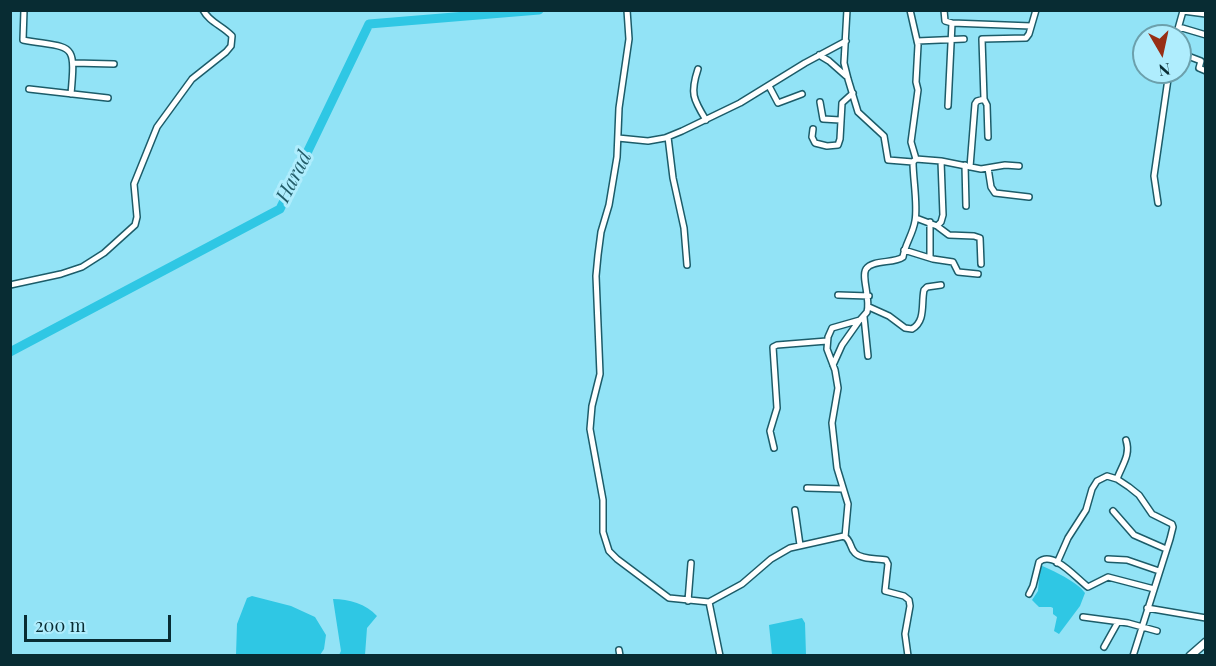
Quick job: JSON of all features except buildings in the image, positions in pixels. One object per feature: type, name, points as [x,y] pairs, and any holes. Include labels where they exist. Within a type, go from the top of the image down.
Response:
[{"type":"street","points":[[24,10],[23,40],[66,48],[72,54],[74,63],[71,94]]},
{"type":"street","points":[[10,285],[82,267],[104,253],[135,225],[137,217],[134,184],[157,127],[192,79],[231,46],[232,36],[223,26],[209,19],[203,10]]},
{"type":"street","points":[[627,10],[629,39],[619,108],[618,138],[609,205],[601,232],[596,276],[600,374],[592,406],[590,429],[603,500],[603,532],[609,551],[669,598],[709,602],[742,584],[784,551],[800,545],[845,537]]},
{"type":"street","points":[[847,10],[844,63],[848,79],[858,112],[884,136],[888,160],[941,161],[988,168],[1005,165],[1019,166]]},
{"type":"street","points":[[833,365],[842,345],[868,308],[869,296],[864,280],[867,268],[902,259],[916,218],[915,160],[910,142],[918,90],[916,82],[917,41],[910,10]]},
{"type":"street","points":[[944,10],[945,21],[952,23],[1031,26]]},
{"type":"street","points":[[988,136],[982,39],[1026,38],[1036,10]]},
{"type":"street","points":[[1180,24],[1183,11],[1206,14]]},
{"type":"street","points":[[948,106],[952,23]]},
{"type":"street","points":[[917,41],[964,39]]},
{"type":"street","points":[[618,138],[648,141],[668,137],[740,104],[846,41]]},
{"type":"street","points":[[819,55],[848,79]]},
{"type":"street","points":[[1192,58],[1201,61],[1199,69],[1206,70]]},
{"type":"street","points":[[74,63],[114,64]]},
{"type":"street","points":[[698,69],[693,81],[693,97],[706,120]]},
{"type":"street","points":[[1158,203],[1154,176],[1167,84]]},
{"type":"street","points":[[769,86],[778,103],[802,94]]},
{"type":"street","points":[[29,88],[108,98]]},
{"type":"street","points":[[813,129],[812,137],[815,142],[827,147],[835,146],[840,139],[842,103],[853,93]]},
{"type":"street","points":[[966,206],[975,104],[976,101],[984,99]]},
{"type":"street","points":[[820,102],[823,119],[840,120]]},
{"type":"street","points":[[668,137],[674,186],[684,228],[687,265]]},
{"type":"street","points":[[936,226],[941,222],[943,215],[941,161]]},
{"type":"street","points":[[988,168],[991,187],[995,193],[1029,197]]},
{"type":"street","points":[[916,218],[930,222],[949,235],[980,238],[981,264]]},
{"type":"street","points":[[930,222],[930,258]]},
{"type":"street","points":[[904,250],[952,262],[958,272],[978,274]]},
{"type":"street","points":[[868,308],[888,316],[905,328],[912,329],[919,324],[921,318],[924,290],[927,287],[941,285]]},
{"type":"street","points":[[838,295],[869,296]]},
{"type":"street","points":[[845,537],[848,504],[837,468],[832,423],[838,388],[827,349],[827,341],[832,328],[862,319]]},
{"type":"street","points":[[862,319],[868,356]]},
{"type":"street","points":[[774,448],[770,431],[777,408],[773,347],[827,341]]},
{"type":"street","points":[[1117,479],[1128,455],[1125,440]]},
{"type":"street","points":[[1057,563],[1068,538],[1086,510],[1092,489],[1097,481],[1107,476],[1117,479],[1139,495],[1152,514],[1173,525],[1133,656]]},
{"type":"street","points":[[807,488],[843,489]]},
{"type":"street","points":[[795,510],[800,545]]},
{"type":"street","points":[[1113,511],[1134,535],[1166,549]]},
{"type":"street","points":[[845,537],[859,556],[886,560],[888,564],[885,591],[904,596],[909,600],[905,634],[908,656]]},
{"type":"street","points":[[1029,594],[1034,586],[1035,572],[1041,560],[1049,558],[1088,587],[1108,577],[1154,589]]},
{"type":"street","points":[[1108,558],[1127,560],[1159,571]]},
{"type":"street","points":[[688,601],[691,563]]},
{"type":"street","points":[[709,602],[720,656]]},
{"type":"street","points":[[1147,608],[1206,618]]},
{"type":"street","points":[[1083,618],[1142,626],[1157,631]]},
{"type":"street","points":[[1104,647],[1118,622]]},
{"type":"street","points":[[1190,656],[1206,642]]},
{"type":"water","points":[[1040,565],[1071,581],[1085,593],[1080,606],[1059,634],[1054,631],[1057,617],[1053,614],[1053,608],[1039,607],[1032,600],[1038,591]]},
{"type":"water","points":[[252,596],[291,606],[315,617],[326,635],[324,649],[320,655],[236,655],[237,624],[247,598]]},
{"type":"water","points":[[333,599],[357,603],[368,608],[377,616],[367,628],[365,655],[339,655],[341,651]]},
{"type":"water","points":[[802,618],[805,623],[806,655],[772,655],[769,625]]},
{"type":"waterway","name":"Harad","points":[[10,352],[280,209],[369,24],[539,10]]}]
